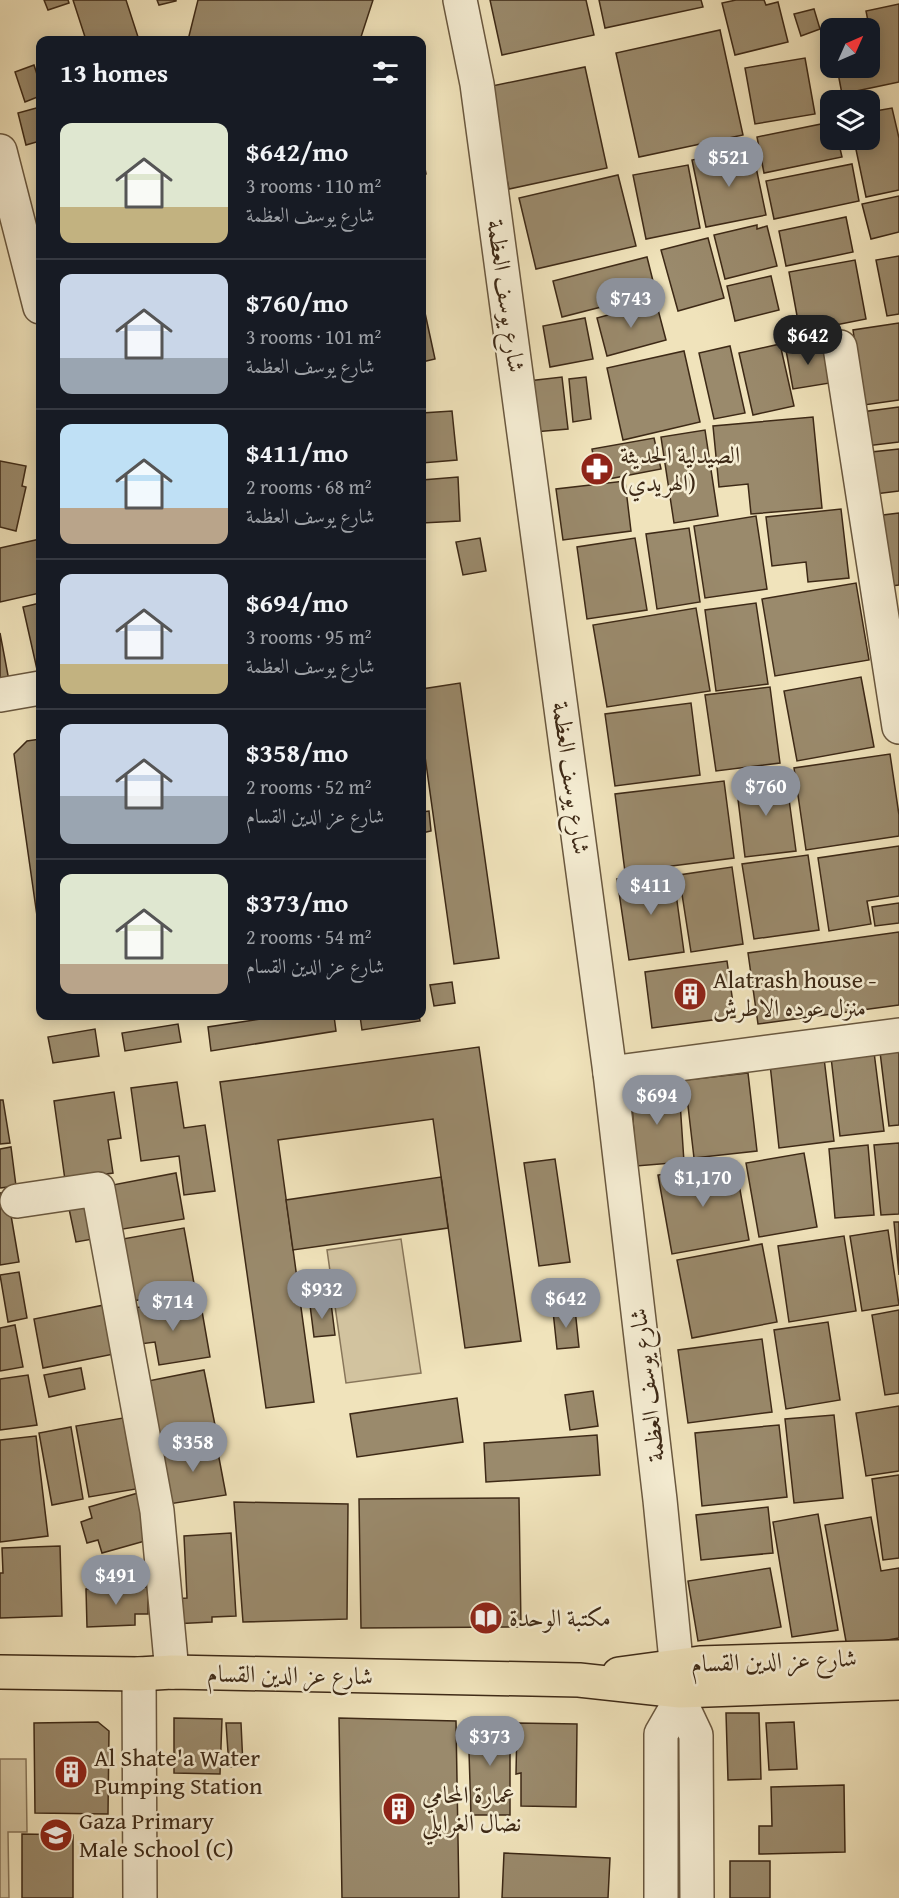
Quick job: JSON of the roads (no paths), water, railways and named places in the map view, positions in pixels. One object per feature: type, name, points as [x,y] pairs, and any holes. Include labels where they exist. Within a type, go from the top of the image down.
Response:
[{"type":"main road","name":"شارع عز الدين القسام","points":[[679,1686],[899,1656]]},
{"type":"main road","name":"شارع عز الدين القسام","points":[[0,1672],[139,1674],[172,1672],[579,1680],[679,1686],[899,1683]]},
{"type":"street","name":"شارع يوسف العظمة","points":[[460,0],[479,95],[610,1073],[660,1500],[679,1686],[696,1735],[697,1898]]},
{"type":"street","points":[[0,151],[36,291]]},
{"type":"street","points":[[840,347],[899,727]]},
{"type":"street","points":[[0,695],[36,689]]},
{"type":"street","points":[[610,1073],[899,1035]]},
{"type":"street","points":[[17,1201],[98,1189],[157,1511],[172,1672]]},
{"type":"street","points":[[139,1674],[140,1898]]},
{"type":"street","points":[[661,1898],[661,1734],[679,1686]]},
{"type":"place","name":"الصيدلية الحديثة (الهريدي)","points":[[597,469]]},
{"type":"place","name":"Alatrash house - منزل عوده الاطرش","points":[[690,994]]},
{"type":"place","name":"مكتبة الوحدة","points":[[486,1618]]},
{"type":"place","name":"Al Shate'a Water Pumping Station","points":[[71,1772]]},
{"type":"place","name":"عمارة المحامي نضال الغرابلي","points":[[399,1809]]},
{"type":"place","name":"Gaza Primary Male School (C)","points":[[56,1835]]}]
